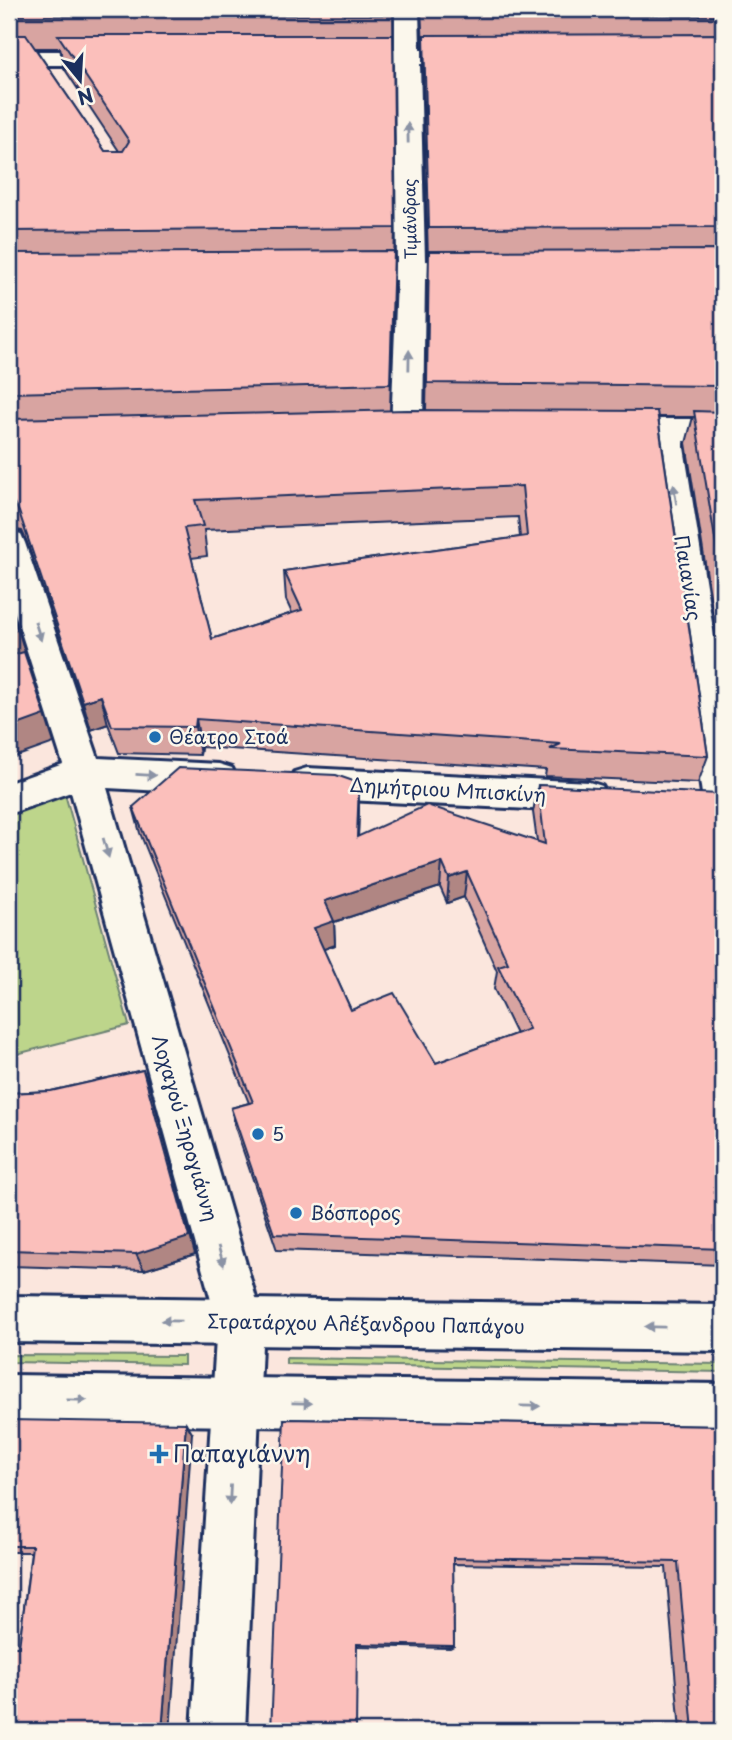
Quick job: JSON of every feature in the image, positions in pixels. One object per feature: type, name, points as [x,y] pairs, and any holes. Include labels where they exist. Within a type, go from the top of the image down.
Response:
[{"type":"street","name":"Τιμάνδρας","points":[[407,9],[411,270],[407,429]]},
{"type":"street","points":[[312,57],[503,57]]},
{"type":"street","points":[[9,58],[49,69],[136,58]]},
{"type":"street","points":[[314,271],[506,271]]},
{"type":"street","points":[[571,430],[723,430]]},
{"type":"street","name":"Παιανίας","points":[[666,430],[723,805]]},
{"type":"street","name":"Λοχαγού Ξηρογιάννη","points":[[9,543],[84,772],[240,1322],[219,1731]]},
{"type":"street","name":"Δημήτριου Μπισκίνη","points":[[9,799],[84,772],[625,799]]},
{"type":"street","points":[[681,801],[723,805]]},
{"type":"street","name":"Στρατάρχου Αλέξανδρου Παπάγου","points":[[9,1319],[723,1328]]},
{"type":"street","points":[[9,1399],[723,1408]]},
{"type":"green space","points":[[65,794],[129,1025],[9,1056],[9,815]]},
{"type":"green space","points":[[9,1355],[184,1356],[184,1365],[9,1362]]},
{"type":"green space","points":[[286,1358],[723,1364],[723,1372],[286,1364]]},
{"type":"building","points":[[9,9],[393,9],[393,15],[9,16]]},
{"type":"building","points":[[423,9],[723,9],[723,16],[424,15]]},
{"type":"building","points":[[723,34],[723,227],[429,228],[424,35]]},
{"type":"building","points":[[9,35],[26,35],[105,151],[123,151],[129,141],[58,35],[393,35],[395,228],[9,231]]},
{"type":"building","points":[[723,250],[723,386],[427,383],[429,251]]},
{"type":"building","points":[[394,251],[390,384],[9,393],[9,253]]},
{"type":"building","points":[[408,410],[657,411],[708,756],[550,749],[561,744],[196,719],[195,727],[112,726],[101,696],[83,702],[19,512],[13,501],[9,500],[9,419]],"holes":[[[522,486],[527,536],[284,571],[302,610],[212,639],[184,528],[203,526],[195,500]]]},
{"type":"building","points":[[694,411],[723,412],[723,587]]},
{"type":"building","points":[[9,603],[17,630],[9,632]]},
{"type":"building","points":[[24,652],[45,715],[9,728],[9,656]]},
{"type":"building","points":[[178,768],[336,775],[359,783],[357,837],[427,805],[545,844],[538,785],[723,795],[723,1249],[274,1234],[231,1108],[253,1102],[133,807]],"holes":[[[442,862],[449,878],[467,872],[508,963],[498,966],[529,1029],[436,1063],[394,993],[351,1010],[314,928],[334,921],[325,901]]]},
{"type":"building","points":[[143,1070],[189,1237],[136,1254],[9,1250],[9,1093],[51,1091]]},
{"type":"building","points":[[284,1419],[723,1426],[723,1731],[693,1731],[678,1562],[453,1558],[454,1646],[357,1644],[356,1731],[271,1731]]},
{"type":"building","points":[[9,1420],[186,1423],[162,1731],[9,1731],[9,1647],[19,1647],[32,1546],[9,1546]]},
{"type":"place","name":"Θέατρο Στοά","points":[[155,737]]},
{"type":"place","name":"5","points":[[258,1134]]},
{"type":"place","name":"Βόσπορος","points":[[296,1213]]},
{"type":"place","name":"Παπαγιάννη","points":[[159,1454]]}]
